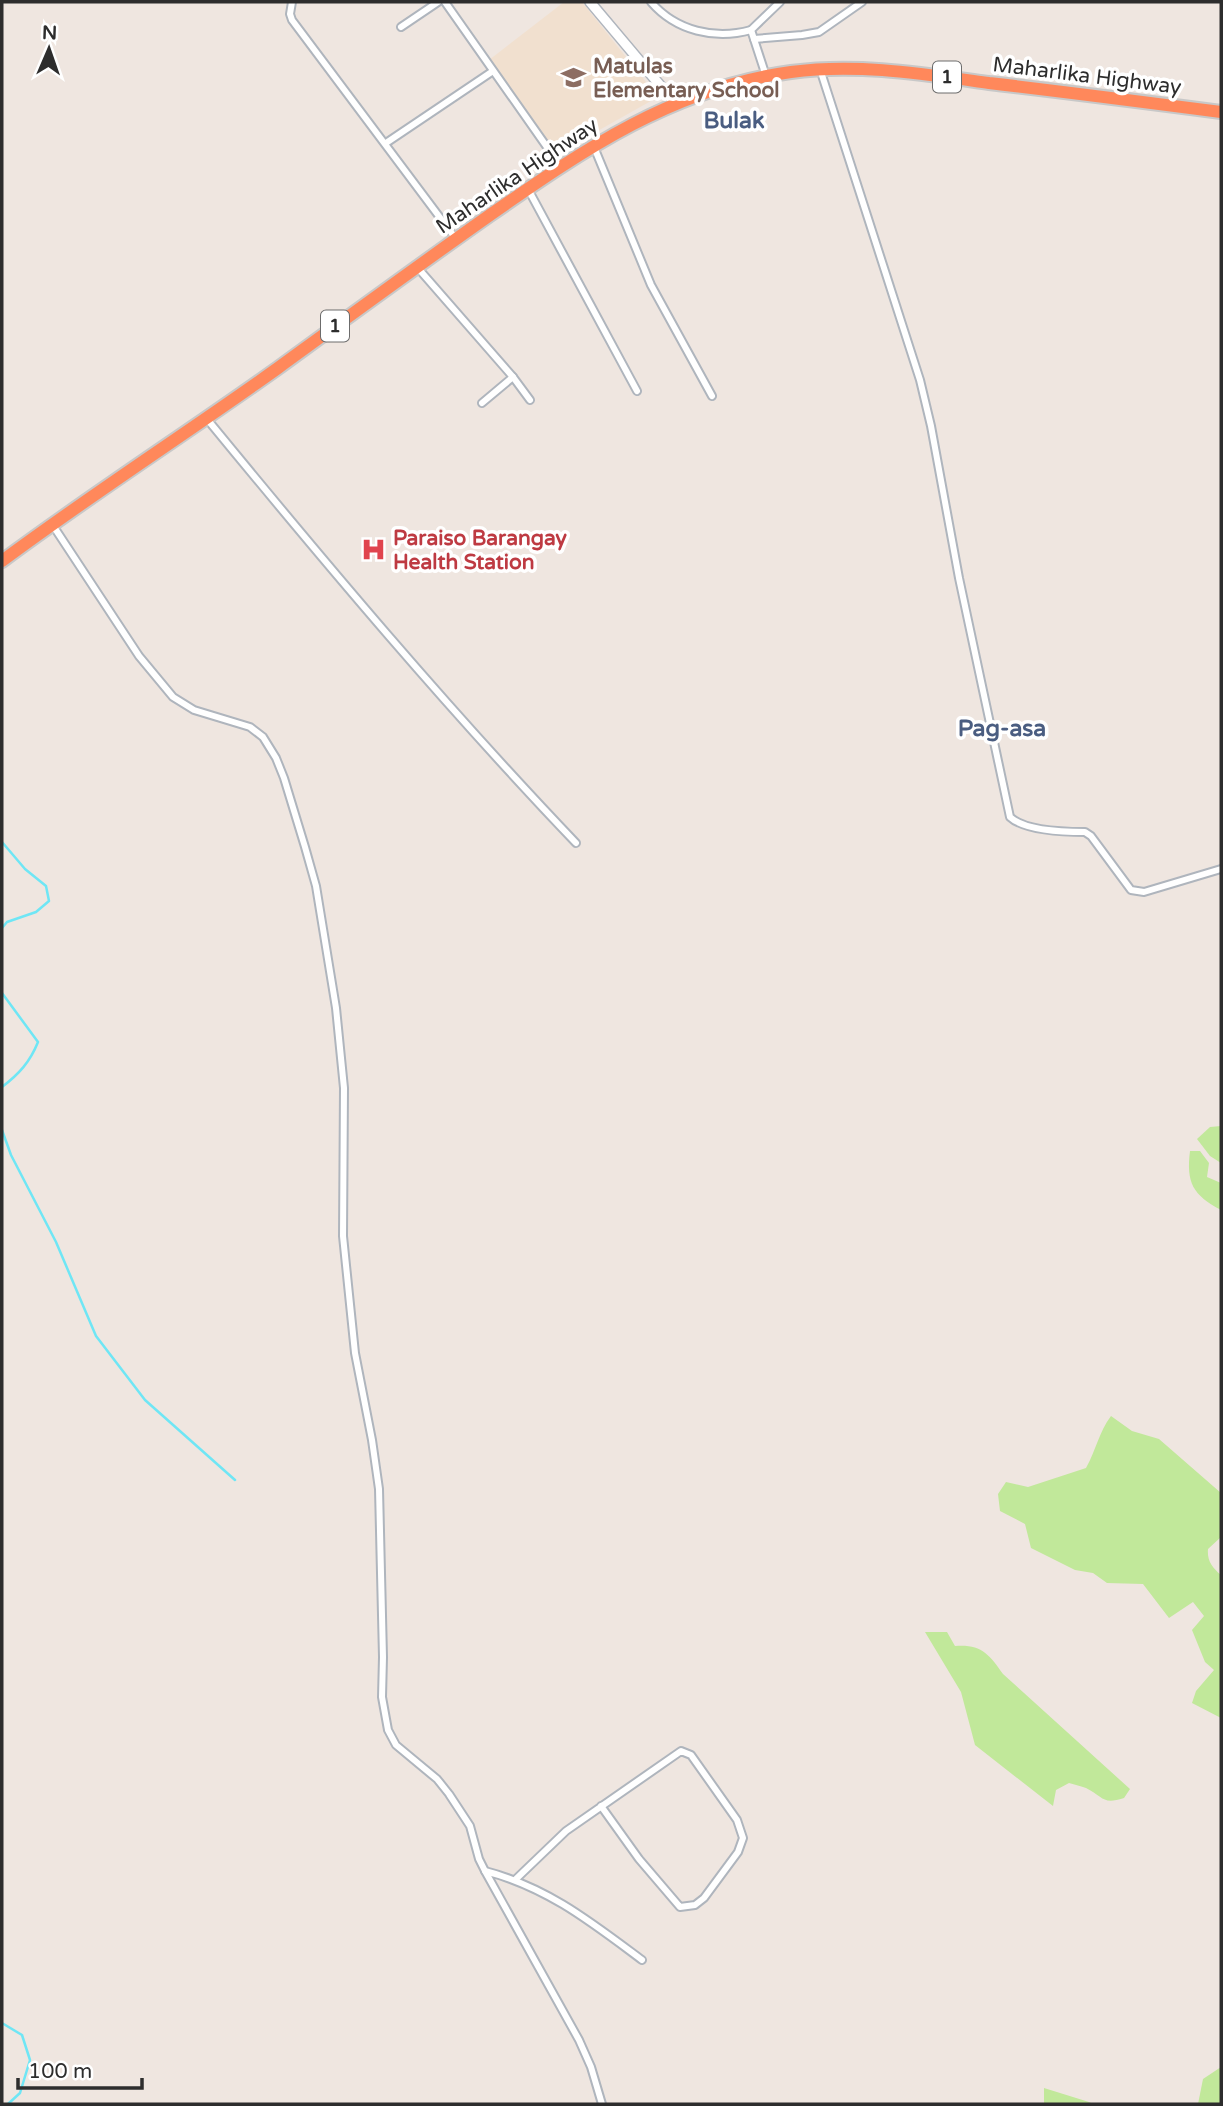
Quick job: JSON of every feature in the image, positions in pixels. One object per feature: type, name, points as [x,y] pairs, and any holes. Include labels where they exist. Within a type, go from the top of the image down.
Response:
[{"type":"highway","name":"Maharlika Highway","points":[[2,561],[561,167],[594,146],[675,103],[718,87],[766,76],[820,69],[898,72],[1221,112]]},
{"type":"main road","points":[[591,2],[675,103]]},
{"type":"street","points":[[292,2],[292,20],[456,239]]},
{"type":"street","points":[[401,27],[438,2]]},
{"type":"street","points":[[445,2],[561,167]]},
{"type":"street","points":[[651,2],[681,26],[725,35],[751,30],[780,2]]},
{"type":"street","points":[[754,39],[819,32],[862,2]]},
{"type":"street","points":[[751,30],[766,76]]},
{"type":"street","points":[[820,69],[920,380],[1010,817],[1027,827],[1085,832],[1091,836],[1131,890],[1144,892],[1221,869]]},
{"type":"street","points":[[386,143],[494,71]]},
{"type":"street","points":[[594,146],[651,285],[712,397]]},
{"type":"street","points":[[528,189],[637,391]]},
{"type":"street","points":[[417,267],[530,400]]},
{"type":"street","points":[[482,403],[513,377]]},
{"type":"street","points":[[207,419],[495,758],[576,843]]},
{"type":"street","points":[[52,524],[139,656],[173,697],[194,710],[257,731],[276,758],[284,778],[316,886],[336,1008],[344,1088],[342,1214],[346,1280],[355,1353],[379,1489],[385,1720],[396,1745],[437,1779],[470,1826],[485,1871],[579,2040],[591,2067],[602,2104]]},
{"type":"street","points":[[516,1879],[566,1831],[675,1753],[686,1751],[737,1820],[742,1832],[741,1845],[704,1898],[695,1905],[680,1907],[639,1859],[601,1806]]},
{"type":"street","points":[[485,1871],[516,1879],[566,1905],[642,1960]]},
{"type":"shaded area","name":"Matulas Elementary School","points":[[564,2],[582,2],[658,97],[555,155],[489,60]]},
{"type":"green space","points":[[1221,1126],[1221,1163],[1210,1156],[1197,1139],[1210,1127]]},
{"type":"green space","points":[[1190,1151],[1200,1151],[1209,1163],[1207,1177],[1221,1183],[1221,1210],[1204,1199],[1194,1187],[1189,1172]]},
{"type":"green space","points":[[1111,1416],[1132,1431],[1159,1439],[1221,1493],[1221,1537],[1208,1549],[1208,1557],[1221,1575],[1221,1718],[1192,1703],[1196,1691],[1214,1670],[1205,1662],[1192,1630],[1204,1616],[1193,1602],[1169,1618],[1143,1584],[1107,1583],[1093,1573],[1075,1570],[1031,1548],[1025,1524],[1000,1511],[998,1494],[1006,1482],[1028,1487],[1086,1468]]},
{"type":"green space","points":[[925,1632],[947,1632],[955,1646],[972,1647],[989,1656],[1003,1674],[1130,1789],[1124,1798],[1107,1800],[1086,1788],[1069,1783],[1056,1790],[1053,1806],[975,1745],[961,1692]]},
{"type":"green space","points":[[1221,2067],[1221,2104],[1198,2104],[1203,2079]]},
{"type":"green space","points":[[1044,2088],[1089,2102],[1093,2104],[1044,2104]]},
{"type":"waterway","points":[[2,842],[25,869],[46,886],[49,901],[36,912],[7,922],[2,928]]},
{"type":"waterway","points":[[2,993],[38,1042],[23,1067],[2,1087]]},
{"type":"waterway","points":[[2,1130],[11,1155],[56,1242],[96,1336],[145,1400],[235,1480]]},
{"type":"waterway","points":[[2,2023],[22,2035],[30,2060],[20,2093],[8,2104]]},
{"type":"place","name":"Matulas Elementary School","points":[[573,78]]},
{"type":"place","name":"Paraiso Barangay Health Station","points":[[373,550]]},
{"type":"district","name":"Bulak","points":[[734,121]]},
{"type":"district","name":"Pag-asa","points":[[1002,729]]}]
